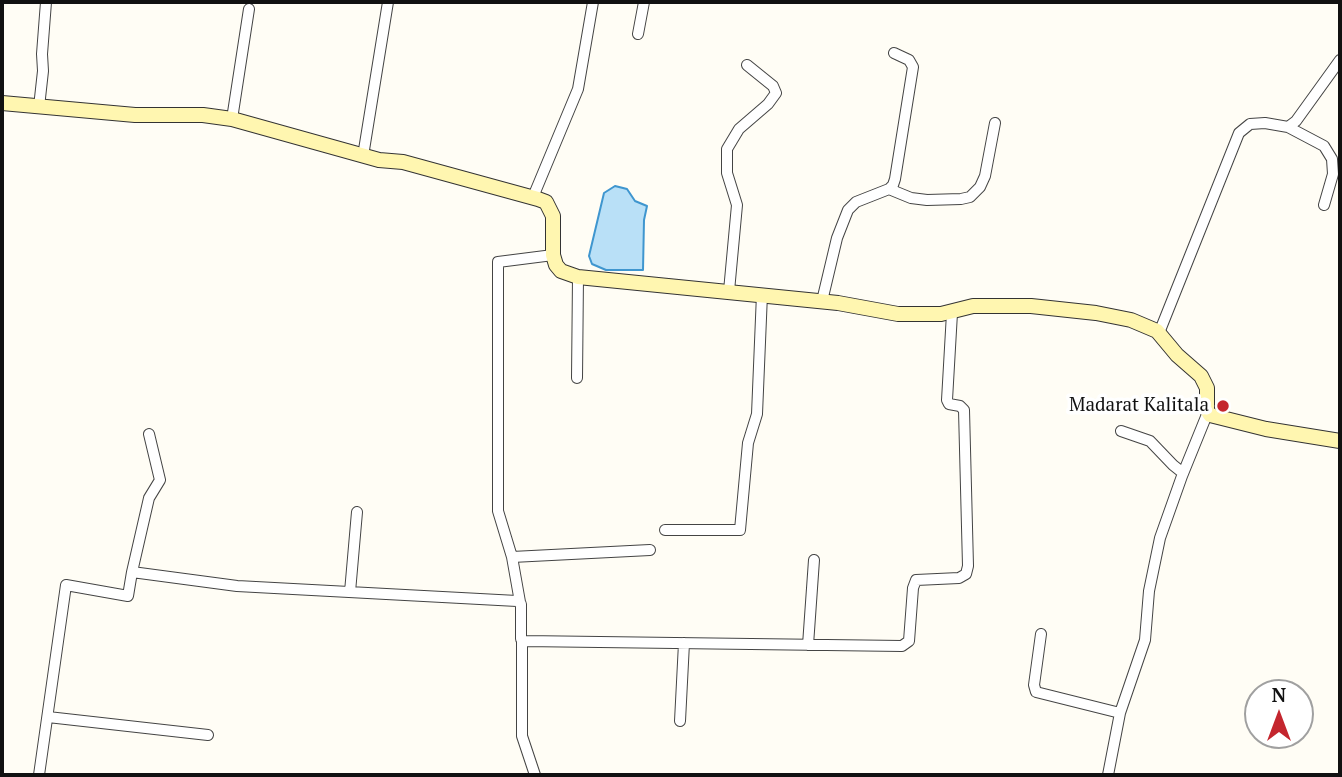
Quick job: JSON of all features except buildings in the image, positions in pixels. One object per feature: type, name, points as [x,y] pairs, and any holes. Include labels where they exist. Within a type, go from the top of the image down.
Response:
[{"type":"main road","points":[[2,103],[135,114],[195,114],[232,119],[363,156],[403,162],[533,197],[546,202],[550,207],[556,265],[561,271],[578,277],[730,290],[920,316],[952,313],[973,306],[1031,306],[1131,320],[1159,333],[1177,355],[1201,376],[1207,388],[1210,415],[1266,429],[1340,441]]},
{"type":"street","points":[[39,107],[46,2]]},
{"type":"street","points":[[363,156],[388,2]]},
{"type":"street","points":[[533,197],[578,89],[593,2]]},
{"type":"street","points":[[638,34],[644,2]]},
{"type":"street","points":[[232,119],[250,9]]},
{"type":"street","points":[[822,301],[837,238],[848,210],[856,202],[889,189],[895,179],[913,70],[912,63],[894,53]]},
{"type":"street","points":[[1288,127],[1296,121],[1340,60]]},
{"type":"street","points":[[730,290],[737,205],[727,173],[727,149],[739,129],[773,99],[776,93],[773,86],[747,65]]},
{"type":"street","points":[[889,189],[911,198],[927,200],[961,200],[970,197],[985,176],[995,123]]},
{"type":"street","points":[[1159,333],[1239,133],[1250,124],[1265,123],[1288,127],[1324,146],[1332,159],[1334,174],[1324,205]]},
{"type":"street","points":[[536,775],[522,736],[520,602],[512,556],[498,511],[498,262],[554,255]]},
{"type":"street","points":[[577,378],[578,277]]},
{"type":"street","points":[[665,530],[740,530],[748,443],[757,414],[762,294]]},
{"type":"street","points":[[522,640],[906,645],[909,641],[916,580],[960,578],[966,574],[969,558],[964,410],[960,405],[949,404],[947,400],[952,313]]},
{"type":"street","points":[[1108,775],[1120,713],[1144,640],[1149,591],[1160,538],[1208,412]]},
{"type":"street","points":[[1121,431],[1150,441],[1183,473]]},
{"type":"street","points":[[39,775],[65,585],[128,596],[149,498],[160,480],[149,434]]},
{"type":"street","points":[[350,592],[357,512]]},
{"type":"street","points":[[512,556],[650,550]]},
{"type":"street","points":[[808,645],[814,559]]},
{"type":"street","points":[[132,572],[237,586],[520,602]]},
{"type":"street","points":[[1041,634],[1034,685],[1036,692],[1120,713]]},
{"type":"street","points":[[680,721],[684,643]]},
{"type":"street","points":[[48,718],[208,735]]},
{"type":"water","points":[[615,186],[627,189],[635,201],[647,206],[644,220],[643,270],[606,270],[592,264],[589,256],[604,193]]},
{"type":"place","name":"Madarat Kalitala","points":[[1223,406]]}]
